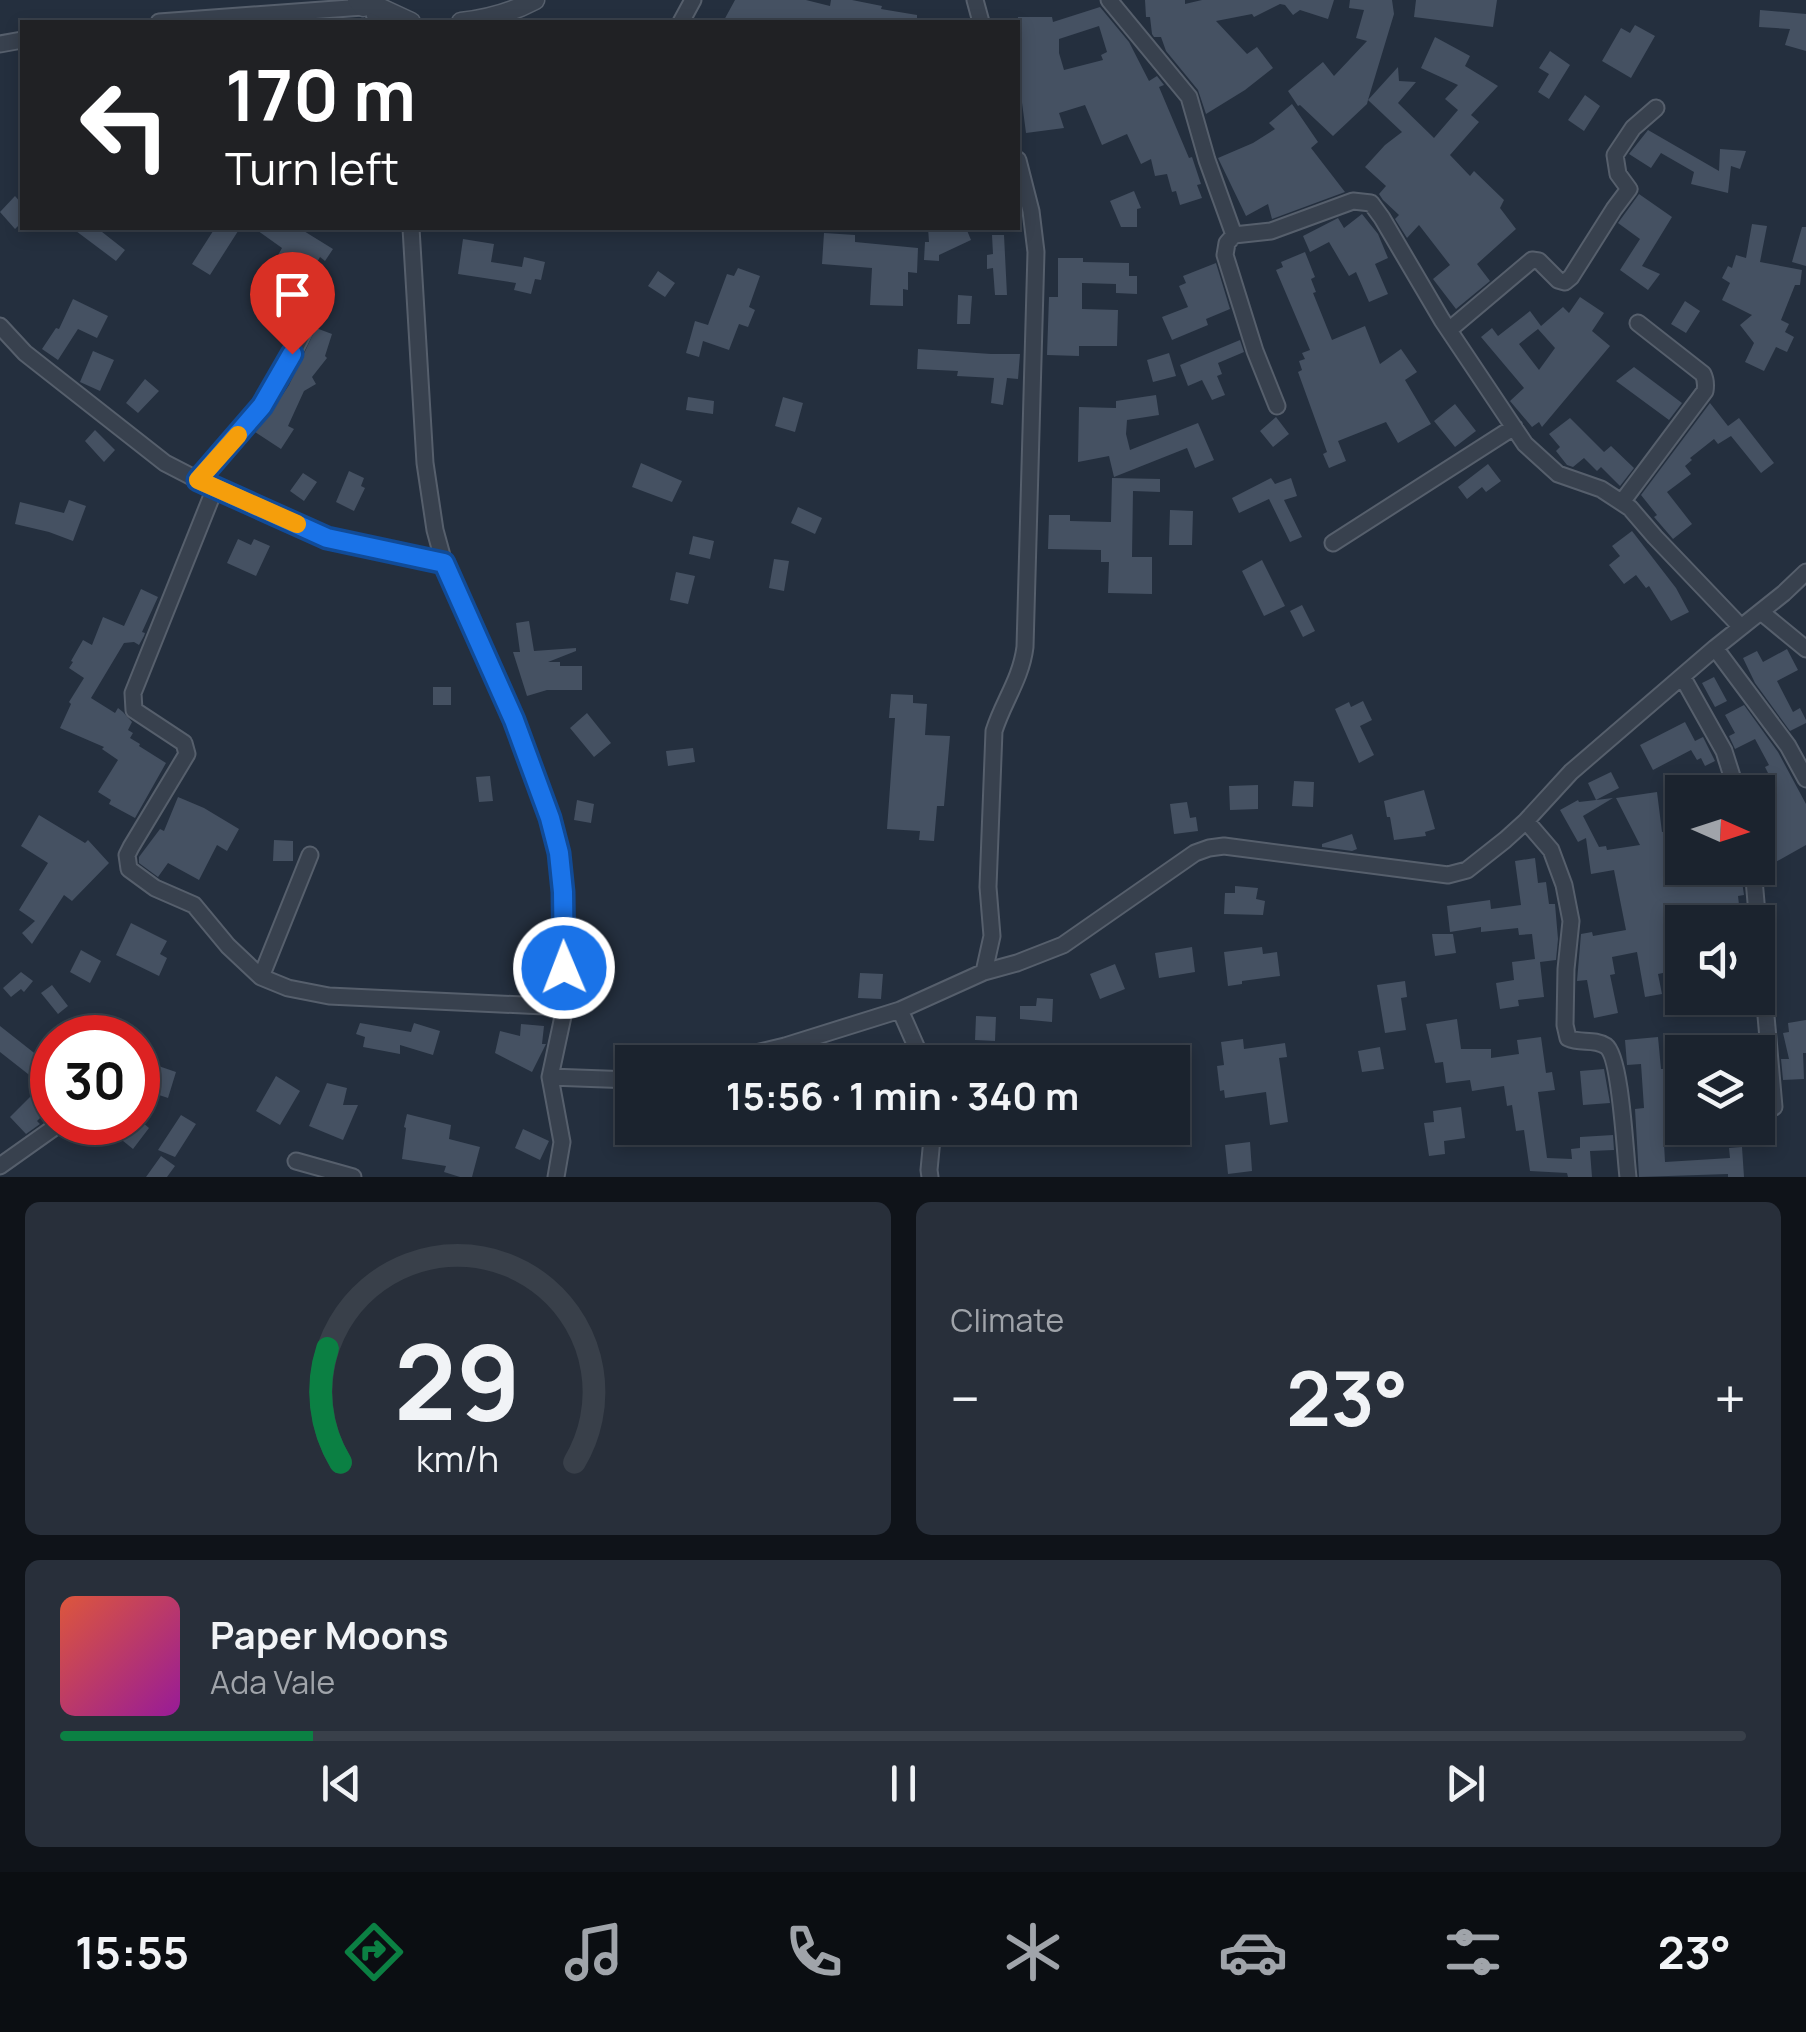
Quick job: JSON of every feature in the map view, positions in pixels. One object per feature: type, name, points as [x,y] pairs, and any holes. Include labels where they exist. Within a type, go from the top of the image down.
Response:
[{"type":"street","points":[[478,20],[535,0]]},
{"type":"street","points":[[1109,0],[1189,97],[1234,235]]},
{"type":"street","points":[[181,20],[364,3],[406,20]]},
{"type":"street","points":[[1449,330],[1532,260],[1540,260],[1558,280],[1565,282],[1571,276],[1614,208],[1630,190],[1618,174],[1615,154],[1633,128],[1656,108]]},
{"type":"street","points":[[984,972],[992,936],[988,887],[994,731],[1019,676],[1026,648],[1036,252],[1020,168]]},
{"type":"street","points":[[1278,406],[1225,256],[1227,242],[1234,235],[1271,231],[1353,202],[1371,203],[1449,330],[1542,462],[1558,474],[1600,489],[1630,508],[1741,627]]},
{"type":"street","points":[[411,230],[425,463],[435,530],[444,563],[514,720],[559,853],[565,1007],[550,1077],[562,1142],[556,1177]]},
{"type":"street","points":[[1622,502],[1705,392],[1703,374],[1638,322]]},
{"type":"street","points":[[0,326],[25,353],[165,463],[327,538],[444,563]]},
{"type":"street","points":[[198,480],[262,406],[305,329]]},
{"type":"street","points":[[1333,542],[1514,427]]},
{"type":"street","points":[[215,488],[133,693],[134,710],[184,743],[187,754],[131,847],[126,863],[136,876],[154,888],[194,906],[261,977],[300,992],[565,1007]]},
{"type":"street","points":[[787,1045],[900,1010],[984,972],[1042,955],[1209,848],[1224,846],[1448,875],[1467,870],[1526,821],[1571,772],[1806,572]]},
{"type":"street","points":[[1762,612],[1806,649]]},
{"type":"street","points":[[1715,648],[1788,746],[1806,780]]},
{"type":"street","points":[[1683,678],[1724,751],[1732,775]]},
{"type":"street","points":[[1526,821],[1551,850],[1564,885],[1570,920],[1565,1025],[1568,1038],[1605,1046],[1612,1054],[1628,1177]]},
{"type":"street","points":[[261,977],[310,855]]},
{"type":"street","points":[[1754,885],[1768,1035]]},
{"type":"street","points":[[900,1010],[915,1045]]},
{"type":"street","points":[[550,1077],[615,1079]]},
{"type":"street","points":[[0,1166],[30,1145]]},
{"type":"street","points":[[930,1177],[932,1145]]},
{"type":"street","points":[[296,1161],[353,1177]]},
{"type":"building","points":[[735,0],[806,0],[830,6],[831,0],[852,0],[917,15],[917,20],[724,20]]},
{"type":"building","points":[[1145,0],[1185,0],[1185,4],[1202,0],[1334,0],[1328,19],[1300,10],[1293,15],[1280,4],[1254,17],[1252,14],[1216,21],[1247,54],[1257,47],[1273,68],[1206,114],[1198,90],[1166,51],[1161,37],[1152,34]]},
{"type":"building","points":[[1350,0],[1392,0],[1394,14],[1367,104],[1333,136],[1298,106],[1288,91],[1323,62],[1334,76],[1367,41],[1356,38],[1364,10],[1349,8]]},
{"type":"building","points":[[1416,0],[1497,0],[1493,27],[1414,17]]},
{"type":"building","points":[[1100,7],[1129,42],[1149,81],[1157,76],[1164,85],[1159,87],[1189,158],[1192,157],[1202,198],[1180,205],[1167,174],[1155,176],[1151,159],[1141,164],[1127,134],[1102,145],[1085,105],[1059,113],[1064,128],[1026,133],[1018,17],[1052,17],[1053,22]],"holes":[[[1099,26],[1107,52],[1101,55],[1103,60],[1064,70],[1059,39]]]},
{"type":"building","points":[[1760,10],[1806,14],[1806,51],[1785,45],[1790,29],[1759,27]]},
{"type":"building","points":[[1635,25],[1655,36],[1631,78],[1602,61],[1621,28],[1630,33]]},
{"type":"building","points":[[1435,37],[1470,56],[1465,66],[1498,86],[1471,115],[1479,122],[1450,155],[1470,176],[1474,171],[1504,200],[1500,208],[1516,229],[1477,264],[1490,281],[1456,309],[1433,279],[1450,265],[1419,225],[1407,238],[1395,219],[1399,215],[1379,194],[1386,186],[1365,167],[1402,132],[1368,100],[1398,67],[1399,81],[1416,82],[1398,103],[1434,138],[1458,110],[1445,99],[1458,85],[1421,68]]},
{"type":"building","points":[[1550,51],[1570,65],[1549,99],[1538,92],[1549,74],[1539,68]]},
{"type":"building","points":[[1585,95],[1600,106],[1584,131],[1568,120]]},
{"type":"building","points":[[1292,104],[1318,142],[1311,148],[1345,192],[1272,219],[1268,204],[1246,216],[1218,158],[1275,129],[1269,123]]},
{"type":"building","points":[[1648,130],[1719,171],[1720,149],[1746,151],[1740,169],[1731,166],[1728,193],[1691,184],[1694,172],[1661,153],[1651,168],[1629,154]]},
{"type":"building","points":[[1134,191],[1141,208],[1137,209],[1137,227],[1121,227],[1110,201]]},
{"type":"building","points":[[1639,194],[1672,217],[1642,266],[1660,274],[1648,290],[1620,270],[1640,239],[1618,223]]},
{"type":"building","points":[[15,196],[20,202],[20,224],[15,229],[0,212]]},
{"type":"building","points":[[1362,214],[1378,234],[1388,258],[1375,264],[1388,294],[1369,302],[1356,272],[1349,276],[1329,242],[1310,252],[1303,236],[1338,218],[1344,228]]},
{"type":"building","points":[[1752,224],[1767,226],[1760,262],[1802,270],[1800,285],[1795,285],[1781,320],[1789,324],[1785,332],[1794,337],[1787,352],[1776,347],[1764,371],[1745,362],[1754,343],[1740,325],[1752,315],[1722,300],[1730,283],[1722,278],[1728,266],[1732,268],[1736,255],[1746,258]]},
{"type":"building","points":[[1802,227],[1806,227],[1806,266],[1792,262]]},
{"type":"building","points":[[75,230],[100,230],[125,250],[116,261]]},
{"type":"building","points":[[214,230],[239,230],[210,275],[192,264]]},
{"type":"building","points":[[257,230],[302,230],[333,249],[325,261],[320,257],[311,273],[292,262],[285,274],[272,266],[282,248]]},
{"type":"building","points":[[928,230],[967,230],[971,240],[939,255],[939,261],[924,260],[925,242],[929,242]]},
{"type":"building","points":[[824,233],[855,235],[855,242],[918,248],[917,273],[908,272],[903,306],[870,305],[872,268],[822,264]]},
{"type":"building","points":[[992,235],[1004,235],[1007,295],[995,295],[993,268],[987,269],[987,255],[993,254]]},
{"type":"building","points":[[463,239],[494,244],[491,262],[522,267],[524,257],[545,262],[541,280],[535,279],[531,294],[514,290],[516,283],[458,274]]},
{"type":"building","points":[[1305,252],[1315,277],[1311,279],[1316,292],[1313,293],[1332,340],[1365,326],[1380,364],[1401,349],[1417,372],[1405,380],[1431,424],[1398,443],[1386,422],[1338,441],[1346,461],[1329,468],[1323,454],[1327,452],[1298,372],[1302,370],[1299,361],[1305,359],[1302,353],[1310,350],[1276,270],[1283,267],[1281,262]]},
{"type":"building","points":[[1058,258],[1129,263],[1129,276],[1137,276],[1137,294],[1116,293],[1116,284],[1082,283],[1082,309],[1118,310],[1117,346],[1079,346],[1079,356],[1047,355],[1049,297],[1058,297]]},
{"type":"building","points":[[1216,263],[1230,309],[1206,319],[1208,325],[1172,340],[1162,317],[1188,307],[1179,286],[1186,283],[1183,276]]},
{"type":"building","points":[[738,268],[760,276],[749,307],[755,310],[748,327],[739,324],[729,350],[703,341],[699,357],[686,353],[695,321],[708,325],[727,274],[734,276]]},
{"type":"building","points":[[658,271],[675,283],[665,297],[648,286]]},
{"type":"building","points":[[958,295],[972,296],[970,324],[957,324]]},
{"type":"building","points":[[1580,297],[1604,313],[1592,331],[1610,346],[1542,427],[1539,422],[1532,427],[1510,401],[1524,388],[1481,337],[1492,328],[1498,336],[1530,311],[1541,326],[1563,307],[1569,313]],"holes":[[[1538,329],[1555,348],[1539,370],[1519,344]]]},
{"type":"building","points":[[73,299],[108,316],[97,338],[78,329],[58,360],[42,349],[59,329]]},
{"type":"building","points":[[1685,301],[1700,311],[1686,333],[1671,324]]},
{"type":"building","points":[[316,328],[332,334],[327,358],[312,377],[316,384],[304,391],[288,426],[294,429],[281,449],[255,432],[289,385]]},
{"type":"building","points":[[1240,340],[1244,352],[1218,363],[1222,374],[1217,376],[1225,395],[1212,400],[1202,380],[1188,386],[1180,365]]},
{"type":"building","points":[[918,349],[1020,354],[1018,379],[1007,378],[1003,405],[991,403],[994,378],[917,369]]},
{"type":"building","points":[[93,351],[114,360],[100,391],[80,382]]},
{"type":"building","points":[[1169,353],[1176,376],[1153,382],[1147,360]]},
{"type":"building","points":[[1634,367],[1682,403],[1669,420],[1616,381]]},
{"type":"building","points":[[145,379],[159,391],[138,413],[126,403]]},
{"type":"building","points":[[1156,395],[1159,415],[1127,420],[1130,450],[1198,423],[1214,460],[1195,468],[1187,448],[1114,477],[1109,456],[1078,462],[1079,407],[1116,408],[1116,401]]},
{"type":"building","points":[[688,397],[714,401],[713,414],[686,410]]},
{"type":"building","points":[[783,397],[803,403],[795,432],[775,426]]},
{"type":"building","points":[[1710,403],[1728,426],[1739,418],[1774,463],[1761,473],[1731,436],[1718,444],[1714,439],[1690,458],[1685,466],[1691,474],[1667,492],[1692,524],[1673,539],[1641,495]]},
{"type":"building","points":[[1455,404],[1476,431],[1455,447],[1434,421]]},
{"type":"building","points":[[1276,417],[1289,434],[1273,447],[1260,431]]},
{"type":"building","points":[[1570,418],[1604,452],[1611,446],[1634,468],[1620,486],[1601,467],[1597,471],[1584,458],[1573,467],[1567,465],[1556,451],[1560,447],[1549,434]]},
{"type":"building","points":[[95,430],[115,450],[104,462],[85,441]]},
{"type":"building","points":[[641,463],[682,481],[672,502],[632,487]]},
{"type":"building","points":[[1488,464],[1501,481],[1486,492],[1482,487],[1467,499],[1458,487]]},
{"type":"building","points":[[349,471],[364,478],[361,486],[365,488],[354,511],[336,502]]},
{"type":"building","points":[[303,473],[317,482],[304,501],[290,491]]},
{"type":"building","points":[[1112,478],[1160,479],[1160,492],[1133,491],[1132,557],[1152,557],[1152,594],[1108,593],[1109,562],[1101,562],[1101,550],[1048,549],[1049,515],[1070,515],[1070,521],[1111,522]]},
{"type":"building","points":[[1271,478],[1275,484],[1291,478],[1297,496],[1284,500],[1302,537],[1290,542],[1269,499],[1239,513],[1232,498]]},
{"type":"building","points":[[69,500],[86,506],[73,541],[15,524],[20,502],[64,513]]},
{"type":"building","points":[[798,507],[822,518],[815,534],[791,523]]},
{"type":"building","points":[[1170,510],[1193,511],[1192,545],[1169,545]]},
{"type":"building","points":[[1632,531],[1676,588],[1689,612],[1671,621],[1649,586],[1646,588],[1636,575],[1624,584],[1609,565],[1620,556],[1612,546]]},
{"type":"building","points":[[693,536],[714,541],[710,559],[689,554]]},
{"type":"building","points":[[238,539],[251,545],[254,539],[270,546],[256,576],[227,563]]},
{"type":"building","points":[[774,559],[789,561],[784,591],[769,588]]},
{"type":"building","points":[[1262,560],[1285,606],[1264,616],[1242,571]]},
{"type":"building","points":[[676,572],[695,576],[688,604],[670,600]]},
{"type":"building","points":[[141,589],[158,597],[142,632],[144,636],[139,645],[124,643],[91,698],[115,713],[118,708],[123,712],[132,722],[130,738],[166,763],[135,818],[109,804],[111,800],[98,792],[118,760],[104,747],[60,728],[69,702],[84,678],[69,668],[83,640],[92,645],[103,617],[124,626]]},
{"type":"building","points":[[1302,605],[1315,631],[1303,637],[1290,611]]},
{"type":"building","points":[[529,621],[534,651],[576,648],[548,662],[582,666],[582,690],[547,690],[527,696],[513,652],[520,652],[516,623]]},
{"type":"building","points":[[1787,649],[1798,670],[1777,681],[1793,712],[1800,708],[1806,720],[1790,731],[1755,683],[1743,658],[1757,651],[1763,662]]},
{"type":"building","points":[[1714,677],[1727,701],[1715,707],[1702,683]]},
{"type":"building","points":[[433,687],[451,687],[451,705],[433,705]]},
{"type":"building","points":[[891,694],[913,695],[913,703],[927,704],[925,735],[950,736],[944,806],[937,806],[934,841],[919,840],[920,831],[887,829],[895,718],[889,718]]},
{"type":"building","points":[[1363,701],[1372,720],[1360,726],[1374,755],[1359,763],[1335,709]]},
{"type":"building","points":[[1744,705],[1778,752],[1806,804],[1806,845],[1775,862],[1775,775],[1769,775],[1765,767],[1769,765],[1755,739],[1735,749],[1729,736],[1735,733],[1725,715]]},
{"type":"building","points":[[587,713],[611,743],[594,757],[570,728]]},
{"type":"building","points":[[1685,722],[1695,741],[1703,737],[1715,761],[1705,766],[1691,750],[1653,770],[1640,745]]},
{"type":"building","points":[[693,748],[695,762],[668,766],[666,751]]},
{"type":"building","points":[[1611,772],[1619,788],[1596,800],[1588,783]]},
{"type":"building","points":[[490,776],[493,801],[479,802],[476,777]]},
{"type":"building","points":[[1294,781],[1314,782],[1313,807],[1292,806]]},
{"type":"building","points":[[1258,785],[1258,809],[1230,810],[1229,786]]},
{"type":"building","points":[[1424,790],[1435,829],[1425,832],[1426,836],[1394,840],[1384,801]]},
{"type":"building","points":[[1657,792],[1662,832],[1665,832],[1665,885],[1743,885],[1744,895],[1738,896],[1739,905],[1665,905],[1665,973],[1658,974],[1662,994],[1645,997],[1637,952],[1612,957],[1615,974],[1610,975],[1618,1013],[1594,1018],[1587,980],[1577,981],[1581,934],[1592,932],[1593,936],[1626,930],[1614,870],[1591,874],[1586,838],[1578,842],[1560,810],[1578,800],[1613,798],[1583,816],[1599,847],[1606,846],[1607,850],[1640,845],[1616,798]]},
{"type":"building","points":[[178,797],[239,829],[227,851],[217,845],[199,880],[168,863],[158,877],[139,863],[139,857],[160,829],[164,831]]},
{"type":"building","points":[[577,800],[594,804],[591,823],[574,820]]},
{"type":"building","points":[[1187,802],[1190,818],[1196,817],[1198,831],[1174,834],[1170,804]]},
{"type":"building","points":[[39,815],[85,843],[88,840],[109,863],[72,901],[64,895],[32,944],[22,933],[35,921],[19,910],[48,863],[21,846]]},
{"type":"building","points":[[1352,834],[1357,849],[1322,847],[1322,844]]},
{"type":"building","points":[[274,840],[293,841],[293,861],[273,861]]},
{"type":"building","points":[[1535,858],[1538,883],[1546,882],[1549,904],[1555,904],[1556,960],[1540,962],[1544,997],[1518,1000],[1519,1006],[1500,1009],[1496,983],[1514,980],[1512,962],[1535,959],[1532,934],[1519,935],[1518,928],[1481,932],[1481,927],[1450,932],[1447,906],[1490,900],[1491,909],[1521,905],[1515,861]]},
{"type":"building","points":[[1235,886],[1258,888],[1256,899],[1265,901],[1263,915],[1224,914],[1225,893],[1235,893]]},
{"type":"building","points":[[131,923],[167,941],[160,954],[167,958],[159,976],[116,955]]},
{"type":"building","points":[[1432,934],[1453,934],[1456,953],[1435,956]]},
{"type":"building","points":[[1192,947],[1195,972],[1159,978],[1155,953]]},
{"type":"building","points":[[1262,947],[1263,954],[1277,952],[1280,976],[1228,986],[1224,952]]},
{"type":"building","points":[[81,950],[101,961],[90,983],[70,972]]},
{"type":"building","points":[[1115,964],[1125,989],[1100,999],[1090,974]]},
{"type":"building","points":[[21,972],[33,981],[24,992],[21,989],[11,997],[3,988]]},
{"type":"building","points":[[860,973],[883,974],[881,999],[858,998]]},
{"type":"building","points":[[1405,981],[1407,997],[1401,998],[1406,1030],[1385,1033],[1377,985]]},
{"type":"building","points":[[52,985],[68,1006],[58,1014],[41,993]]},
{"type":"building","points":[[1037,998],[1053,999],[1052,1022],[1020,1019],[1020,1006],[1036,1006]]},
{"type":"building","points":[[976,1016],[996,1017],[995,1041],[975,1040]]},
{"type":"building","points":[[1457,1019],[1461,1049],[1491,1049],[1491,1058],[1519,1054],[1517,1040],[1541,1037],[1546,1073],[1552,1072],[1555,1090],[1538,1092],[1547,1158],[1572,1159],[1571,1149],[1580,1148],[1580,1137],[1613,1135],[1614,1150],[1590,1151],[1592,1177],[1530,1171],[1524,1130],[1516,1131],[1504,1086],[1472,1091],[1470,1080],[1446,1083],[1443,1062],[1435,1063],[1426,1024]]},
{"type":"building","points":[[1806,1020],[1804,1079],[1783,1080],[1781,1059],[1789,1059],[1783,1033],[1789,1032],[1788,1023]]},
{"type":"building","points":[[360,1023],[411,1032],[414,1023],[440,1031],[433,1055],[400,1045],[400,1054],[363,1047],[365,1037],[356,1034]]},
{"type":"building","points":[[521,1024],[544,1026],[542,1044],[546,1044],[532,1072],[495,1053],[500,1031],[520,1036]]},
{"type":"building","points":[[0,1026],[30,1050],[30,1076],[0,1052]]},
{"type":"building","points":[[1658,1037],[1661,1069],[1665,1069],[1665,1162],[1730,1158],[1729,1148],[1742,1147],[1744,1177],[1639,1177],[1635,1109],[1644,1108],[1641,1064],[1627,1065],[1625,1040]]},
{"type":"building","points":[[1243,1039],[1244,1049],[1285,1043],[1287,1057],[1279,1058],[1288,1122],[1270,1125],[1266,1092],[1225,1098],[1224,1090],[1220,1091],[1217,1066],[1224,1065],[1221,1042]]},
{"type":"building","points":[[1380,1047],[1384,1069],[1362,1072],[1358,1051]]},
{"type":"building","points":[[160,1067],[176,1072],[168,1098],[160,1095]]},
{"type":"building","points":[[1604,1069],[1610,1103],[1583,1105],[1580,1071]]},
{"type":"building","points":[[276,1076],[300,1091],[280,1125],[256,1111]]},
{"type":"building","points":[[327,1083],[347,1088],[343,1105],[358,1105],[343,1140],[309,1126]]},
{"type":"building","points":[[30,1097],[30,1131],[26,1134],[10,1117]]},
{"type":"building","points":[[1461,1107],[1465,1138],[1444,1141],[1445,1154],[1429,1156],[1424,1123],[1434,1122],[1433,1111]]},
{"type":"building","points":[[407,1114],[451,1125],[449,1139],[480,1147],[472,1177],[444,1172],[446,1166],[402,1159]]},
{"type":"building","points":[[181,1115],[196,1124],[175,1157],[158,1150]]},
{"type":"building","points":[[523,1129],[549,1141],[540,1160],[515,1148]]},
{"type":"building","points":[[1250,1142],[1252,1171],[1228,1174],[1225,1145]]},
{"type":"building","points":[[161,1156],[175,1166],[167,1177],[146,1177]]},
{"type":"slow traffic","points":[[238,435],[198,480],[297,524]]},
{"type":"route","points":[[292,354],[262,406],[198,480],[327,538],[444,563],[514,720],[550,818],[563,892],[564,968]]}]
